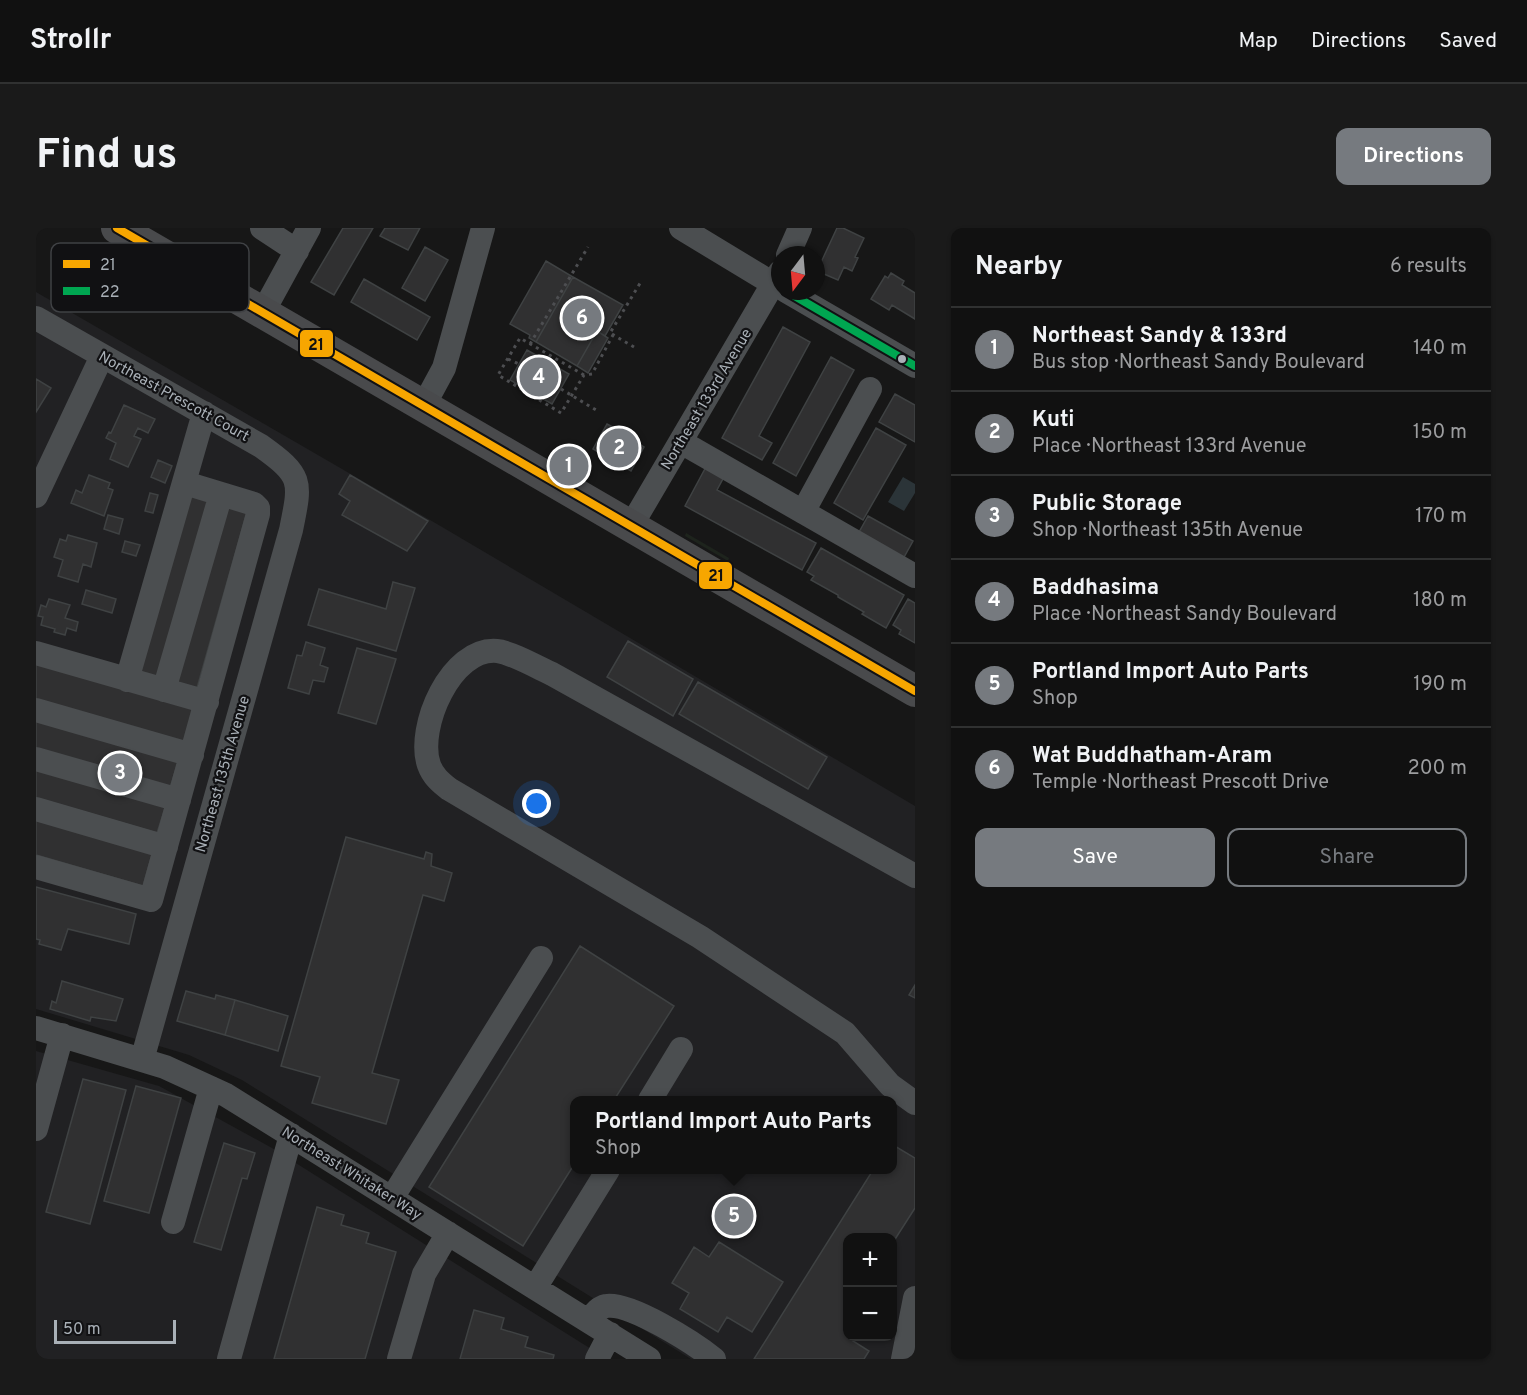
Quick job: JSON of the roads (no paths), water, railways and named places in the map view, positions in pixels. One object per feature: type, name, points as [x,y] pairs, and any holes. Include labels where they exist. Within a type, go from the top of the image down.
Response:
[{"type":"main road","points":[[117,228],[143,243]]},
{"type":"main road","points":[[249,304],[915,691]]},
{"type":"street","points":[[262,228],[297,251]]},
{"type":"street","points":[[263,312],[309,228]]},
{"type":"street","points":[[424,405],[444,368],[483,228]]},
{"type":"street","points":[[681,228],[771,279]]},
{"type":"street","points":[[792,246],[800,228]]},
{"type":"street","name":"Northeast 133rd Avenue","points":[[632,526],[681,442],[771,298]]},
{"type":"street","points":[[806,300],[915,366]]},
{"type":"street","name":"Northeast Prescott Court","points":[[36,318],[261,446],[292,471],[298,488]]},
{"type":"street","points":[[36,496],[102,356]]},
{"type":"street","points":[[803,512],[870,389]]},
{"type":"street","points":[[127,680],[204,413]]},
{"type":"street","points":[[681,442],[915,576]]},
{"type":"street","points":[[36,867],[151,900],[258,514],[258,508],[254,504],[185,483]]},
{"type":"street","name":"Northeast 135th Avenue","points":[[142,1060],[291,530],[298,488]]},
{"type":"street","points":[[164,690],[221,494]]},
{"type":"street","points":[[915,876],[552,674],[497,651],[479,653],[462,663],[447,681],[435,708],[426,737],[428,762],[434,776],[449,789],[700,937],[845,1033],[890,1085],[915,1103]]},
{"type":"street","points":[[36,653],[207,702]]},
{"type":"street","points":[[36,710],[192,755]]},
{"type":"street","points":[[36,759],[179,800]]},
{"type":"street","points":[[36,809],[166,847]]},
{"type":"street","points":[[392,1198],[541,958]]},
{"type":"street","name":"Northeast Whitaker Way","points":[[36,1028],[180,1073],[211,1088],[291,1135],[649,1359]]},
{"type":"street","points":[[36,1129],[62,1035]]},
{"type":"street","points":[[653,1096],[681,1049]]},
{"type":"street","points":[[173,1222],[211,1088]]},
{"type":"street","points":[[229,1359],[291,1135]]},
{"type":"street","points":[[536,1288],[606,1174]]},
{"type":"street","points":[[399,1359],[424,1274],[448,1233]]},
{"type":"street","points":[[903,1359],[915,1298]]},
{"type":"street","points":[[589,1321],[598,1308],[624,1307],[693,1342],[714,1359]]},
{"type":"street","points":[[597,1359],[610,1334]]},
{"type":"place","name":"Wat Buddhatham-Aram","points":[[582,318]]},
{"type":"place","name":"Baddhasima","points":[[539,377]]},
{"type":"place","name":"Kuti","points":[[619,448]]},
{"type":"place","name":"Northeast Sandy & 133rd","points":[[569,466]]},
{"type":"place","name":"Public Storage","points":[[120,773]]},
{"type":"place","name":"Portland Import Auto Parts","points":[[734,1216]]}]
